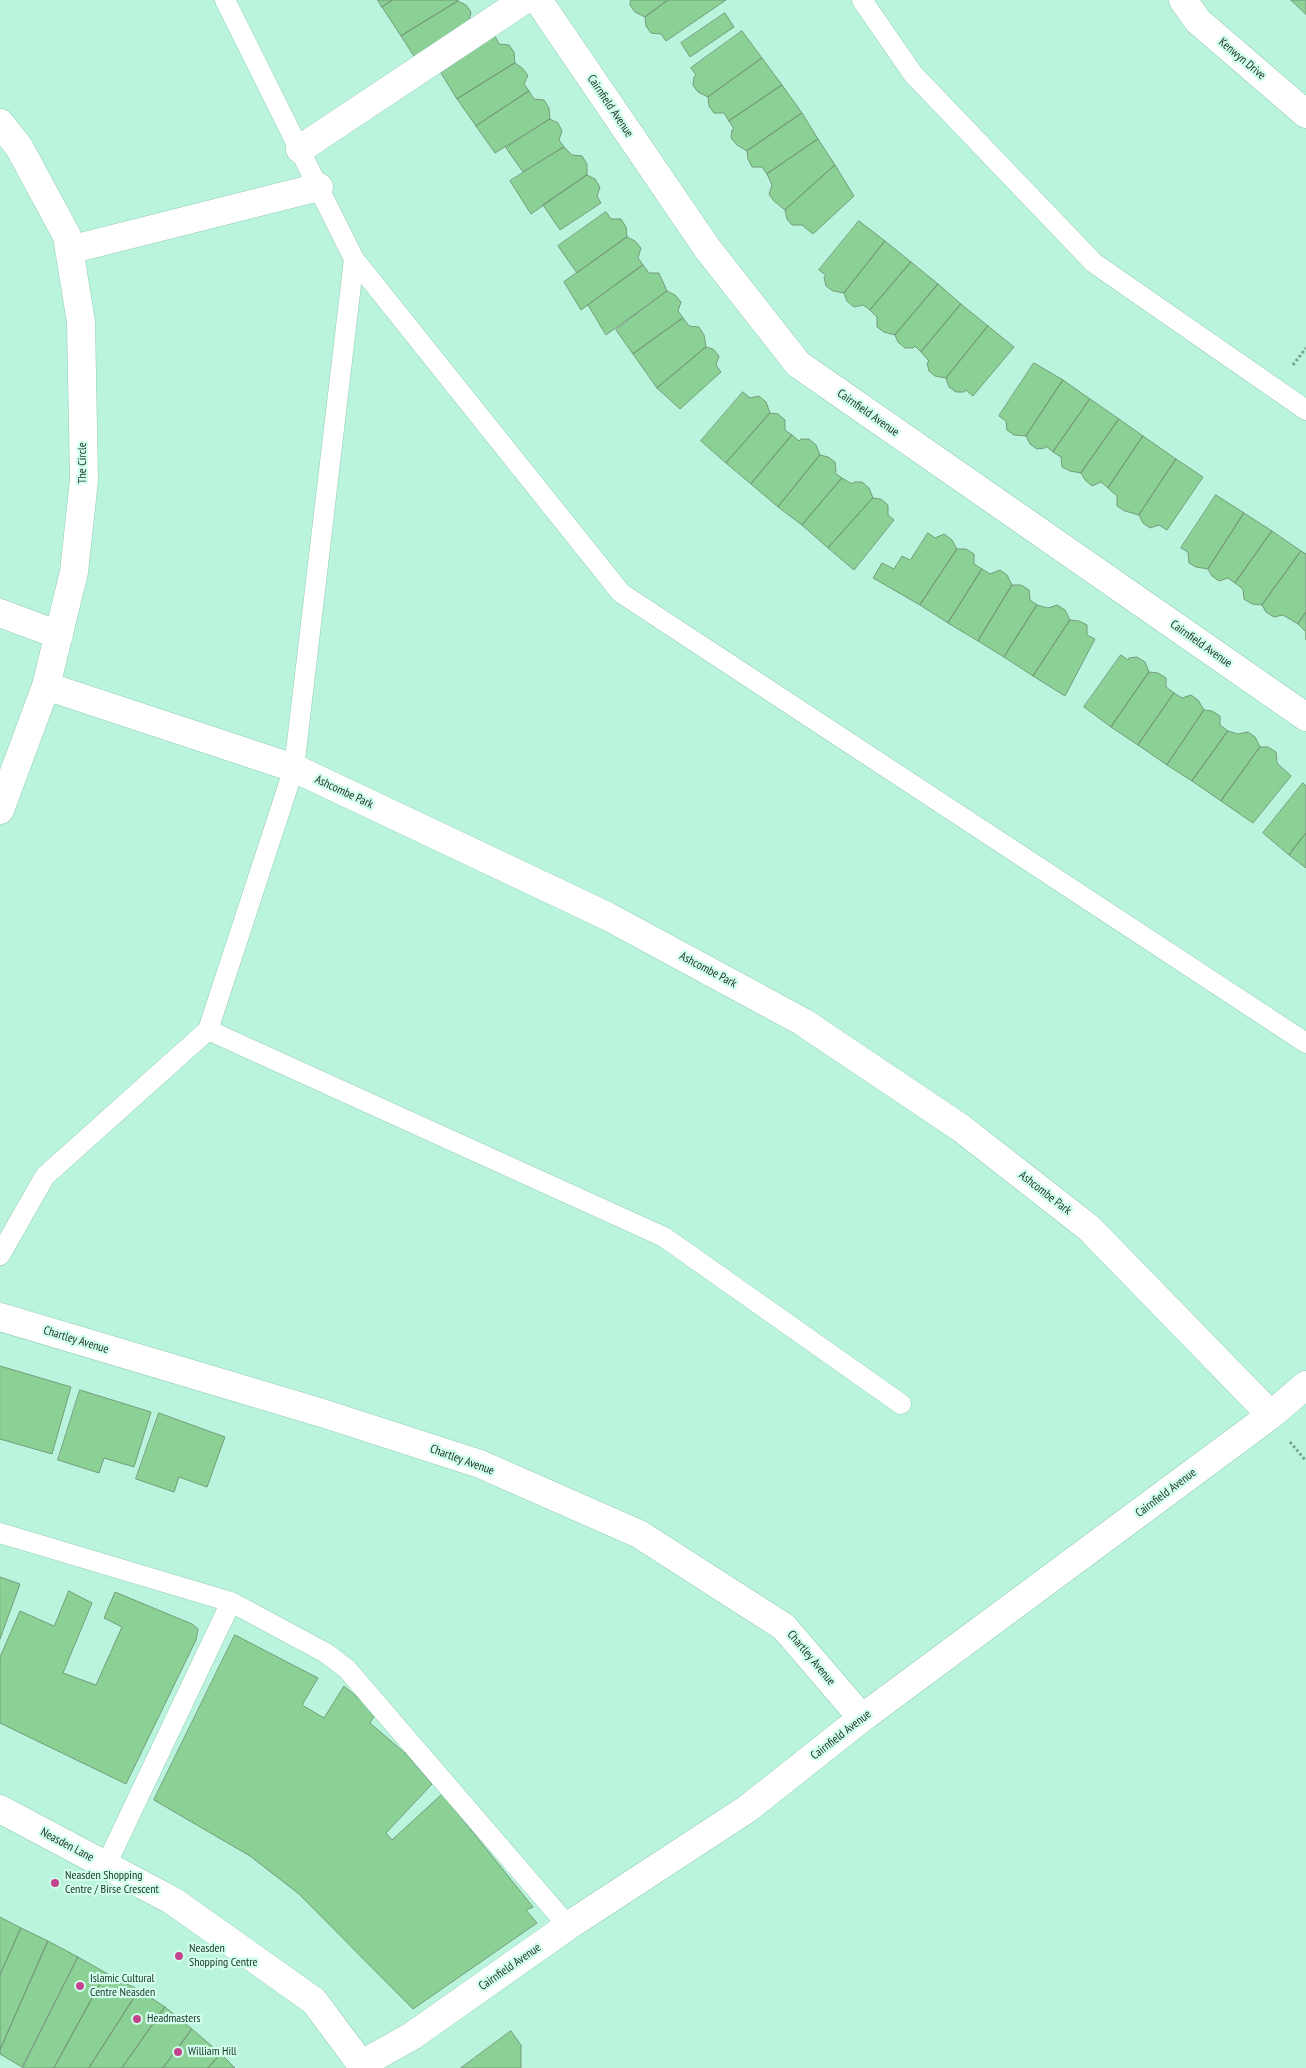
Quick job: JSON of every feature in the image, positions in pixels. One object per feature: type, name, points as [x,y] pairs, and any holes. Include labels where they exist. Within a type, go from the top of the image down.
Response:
[{"type":"street","points":[[300,149],[524,0]]},
{"type":"street","name":"Cairnfield Avenue","points":[[538,0],[708,248],[798,364],[1306,717]]},
{"type":"street","name":"Kenwyn Drive","points":[[1183,0],[1198,21],[1306,114]]},
{"type":"street","name":"The Circle","points":[[0,122],[19,147],[67,236],[81,322],[84,480],[74,572],[59,635],[46,686],[0,810]]},
{"type":"street","points":[[69,250],[319,187]]},
{"type":"street","points":[[0,613],[59,635]]},
{"type":"street","name":"Ashcombe Park","points":[[46,686],[294,768],[607,916],[803,1022],[961,1128],[1088,1228],[1271,1415]]},
{"type":"street","name":"Chartley Avenue","points":[[0,1317],[322,1413],[480,1464],[639,1534],[784,1628],[862,1718]]},
{"type":"street","name":"Cairnfield Avenue","points":[[363,2066],[412,2036],[568,1926],[747,1810],[862,1718],[1271,1415],[1306,1385]]},
{"type":"street","name":"Neasden Lane","points":[[0,1809],[173,1901],[314,2001],[363,2066]]},
{"type":"lane","points":[[225,0],[354,259],[621,593],[1306,1043]]},
{"type":"lane","points":[[862,0],[913,74],[1094,262],[1306,410]]},
{"type":"lane","points":[[0,1255],[45,1176],[208,1030],[294,768],[354,259]]},
{"type":"lane","points":[[208,1030],[664,1237],[901,1404]]},
{"type":"lane","points":[[0,1533],[231,1602],[326,1653],[347,1669],[568,1926]]},
{"type":"lane","points":[[106,1865],[231,1602]]},
{"type":"building","points":[[378,0],[393,0],[382,7]]},
{"type":"building","points":[[393,0],[458,1],[401,36],[382,7]]},
{"type":"building","points":[[631,0],[668,0],[645,17],[635,12],[630,5]]},
{"type":"building","points":[[668,0],[726,0],[666,41],[661,34],[651,33],[646,26],[645,17]]},
{"type":"building","points":[[1291,0],[1306,0],[1306,14]]},
{"type":"building","points":[[458,1],[466,5],[471,12],[469,20],[419,64],[401,36]]},
{"type":"building","points":[[725,13],[734,27],[690,57],[681,43]]},
{"type":"building","points":[[742,31],[762,58],[708,97],[698,92],[693,85],[696,75],[691,68]]},
{"type":"building","points":[[495,36],[499,44],[509,45],[514,52],[515,63],[457,99],[441,73]]},
{"type":"building","points":[[762,58],[782,85],[729,121],[724,113],[714,113],[709,106],[708,97]]},
{"type":"building","points":[[515,63],[528,75],[524,84],[529,91],[476,126],[457,99]]},
{"type":"building","points":[[782,85],[802,113],[747,151],[737,145],[731,138],[732,130],[734,129],[729,121]]},
{"type":"building","points":[[529,91],[534,99],[544,100],[549,108],[550,119],[495,153],[476,126]]},
{"type":"building","points":[[802,113],[818,139],[767,174],[762,167],[752,167],[747,151]]},
{"type":"building","points":[[550,119],[558,123],[562,131],[559,140],[564,147],[523,172],[506,148]]},
{"type":"building","points":[[818,139],[835,165],[785,210],[769,194],[772,185],[767,174]]},
{"type":"building","points":[[564,147],[572,155],[582,156],[587,164],[587,175],[531,214],[510,181]]},
{"type":"building","points":[[835,165],[854,196],[813,234],[802,225],[792,225],[787,219],[785,210]]},
{"type":"building","points":[[587,175],[595,179],[600,187],[597,196],[601,203],[560,230],[543,205]]},
{"type":"building","points":[[606,212],[611,219],[621,219],[626,227],[627,237],[577,273],[558,246]]},
{"type":"building","points":[[859,221],[885,241],[844,293],[833,291],[826,286],[824,277],[826,275],[819,270]]},
{"type":"building","points":[[627,237],[635,241],[641,248],[638,258],[643,265],[581,310],[564,282]]},
{"type":"building","points":[[885,241],[911,262],[870,310],[863,305],[854,307],[847,301],[844,293]]},
{"type":"building","points":[[911,262],[938,284],[895,335],[884,332],[877,327],[877,317],[870,310]]},
{"type":"building","points":[[643,265],[649,273],[659,273],[667,291],[606,335],[588,305]]},
{"type":"building","points":[[938,284],[961,304],[921,352],[915,346],[913,348],[905,348],[898,342],[895,335]]},
{"type":"building","points":[[667,291],[675,295],[681,302],[678,311],[683,318],[633,354],[616,330]]},
{"type":"building","points":[[961,304],[988,326],[946,378],[935,376],[929,371],[927,363],[929,361],[921,352]]},
{"type":"building","points":[[683,318],[689,326],[699,327],[704,335],[706,347],[657,388],[633,354]]},
{"type":"building","points":[[988,326],[1014,347],[973,396],[966,390],[964,392],[956,392],[949,387],[946,378]]},
{"type":"building","points":[[706,347],[713,349],[719,356],[716,365],[721,372],[680,409],[657,388]]},
{"type":"building","points":[[1034,363],[1063,380],[1026,436],[1014,435],[1007,430],[1006,421],[999,416]]},
{"type":"building","points":[[1063,380],[1090,399],[1053,452],[1046,446],[1045,448],[1037,449],[1030,444],[1026,436]]},
{"type":"building","points":[[743,392],[750,398],[759,396],[766,402],[770,413],[726,463],[701,441]]},
{"type":"building","points":[[1090,399],[1119,419],[1081,473],[1070,471],[1062,467],[1061,457],[1053,452]]},
{"type":"building","points":[[770,413],[778,414],[785,420],[785,430],[792,435],[751,484],[726,463]]},
{"type":"building","points":[[1119,419],[1143,436],[1108,488],[1101,482],[1092,486],[1081,473]]},
{"type":"building","points":[[792,435],[799,441],[801,439],[809,439],[816,445],[820,455],[778,507],[751,484]]},
{"type":"building","points":[[1143,436],[1176,459],[1139,515],[1125,511],[1117,506],[1117,496],[1108,488]]},
{"type":"building","points":[[820,455],[828,457],[835,462],[835,473],[842,478],[802,525],[778,507]]},
{"type":"building","points":[[1176,459],[1203,477],[1167,530],[1159,525],[1150,528],[1143,523],[1139,515]]},
{"type":"building","points":[[842,478],[852,484],[854,482],[862,482],[869,488],[873,498],[828,548],[802,525]]},
{"type":"building","points":[[1216,495],[1244,513],[1208,569],[1196,567],[1189,563],[1188,552],[1181,548]]},
{"type":"building","points":[[873,498],[881,499],[888,505],[888,515],[894,520],[854,570],[828,548]]},
{"type":"building","points":[[1244,513],[1272,531],[1235,583],[1228,578],[1219,581],[1212,576],[1208,569]]},
{"type":"building","points":[[1272,531],[1301,551],[1262,605],[1252,604],[1244,599],[1243,589],[1235,583]]},
{"type":"building","points":[[928,533],[935,538],[944,534],[952,540],[957,549],[920,605],[873,578],[882,563],[894,569],[902,556],[910,560]]},
{"type":"building","points":[[957,549],[966,549],[974,554],[974,564],[982,569],[948,623],[920,605]]},
{"type":"building","points":[[1301,551],[1306,554],[1306,612],[1298,624],[1283,615],[1274,617],[1266,612],[1262,605]]},
{"type":"building","points":[[982,569],[990,574],[1000,570],[1007,575],[1012,585],[978,641],[948,623]]},
{"type":"building","points":[[1012,585],[1021,585],[1029,590],[1030,600],[1037,605],[1004,657],[978,641]]},
{"type":"building","points":[[1037,605],[1048,608],[1057,605],[1065,610],[1070,620],[1033,676],[1004,657]]},
{"type":"building","points":[[1306,612],[1306,632],[1298,624]]},
{"type":"building","points":[[1070,620],[1079,621],[1087,625],[1087,635],[1095,639],[1065,696],[1033,676]]},
{"type":"building","points":[[1121,655],[1128,660],[1129,658],[1137,657],[1145,662],[1149,672],[1111,727],[1084,707]]},
{"type":"building","points":[[1149,672],[1158,673],[1166,678],[1166,687],[1174,693],[1138,745],[1111,727]]},
{"type":"building","points":[[1174,693],[1182,698],[1191,695],[1198,700],[1204,710],[1167,765],[1138,745]]},
{"type":"building","points":[[1204,710],[1212,711],[1220,716],[1220,725],[1228,731],[1192,781],[1167,765]]},
{"type":"building","points":[[1228,731],[1238,734],[1248,732],[1255,737],[1260,747],[1221,801],[1192,781]]},
{"type":"building","points":[[1260,747],[1268,747],[1276,752],[1277,763],[1291,776],[1253,823],[1221,801]]},
{"type":"building","points":[[1303,783],[1306,786],[1306,833],[1289,855],[1263,833]]},
{"type":"building","points":[[1306,833],[1306,868],[1289,855]]},
{"type":"building","points":[[0,1366],[71,1387],[52,1454],[0,1439]]},
{"type":"building","points":[[80,1390],[151,1412],[134,1467],[104,1458],[99,1473],[58,1460]]},
{"type":"building","points":[[159,1413],[225,1437],[207,1487],[179,1477],[174,1492],[136,1479]]},
{"type":"building","points":[[0,1577],[20,1584],[0,1639]]},
{"type":"building","points":[[69,1591],[92,1603],[63,1673],[96,1685],[122,1627],[104,1618],[115,1592],[192,1624],[198,1629],[196,1640],[126,1784],[0,1723],[0,1657],[20,1611],[54,1626]]},
{"type":"building","points":[[235,1635],[318,1678],[302,1705],[324,1718],[344,1686],[376,1713],[370,1723],[406,1754],[432,1784],[386,1833],[392,1840],[442,1794],[533,1907],[526,1910],[537,1923],[413,2009],[299,1894],[250,1856],[154,1800]]},
{"type":"building","points":[[0,1917],[21,1928],[0,1975]]},
{"type":"building","points":[[21,1928],[48,1941],[0,2050],[0,1975]]},
{"type":"building","points":[[48,1941],[78,1957],[22,2067],[0,2054],[0,2050]]},
{"type":"building","points":[[78,1957],[106,1973],[54,2068],[23,2068]]},
{"type":"building","points":[[106,1973],[139,1990],[89,2068],[54,2068]]},
{"type":"building","points":[[139,1990],[165,2007],[122,2068],[89,2068]]},
{"type":"building","points":[[165,2007],[192,2029],[163,2068],[122,2068]]},
{"type":"building","points":[[192,2029],[221,2054],[208,2068],[163,2068]]},
{"type":"building","points":[[511,2031],[521,2045],[521,2068],[461,2068]]},
{"type":"building","points":[[221,2054],[235,2068],[208,2068]]},
{"type":"place","name":"Neasden Shopping Centre / Birse Crescent","points":[[55,1883]]},
{"type":"place","name":"Neasden Shopping Centre","points":[[179,1956]]},
{"type":"place","name":"Islamic Cultural Centre Neasden","points":[[80,1986]]},
{"type":"place","name":"Headmasters","points":[[137,2019]]},
{"type":"place","name":"William Hill","points":[[178,2052]]}]
